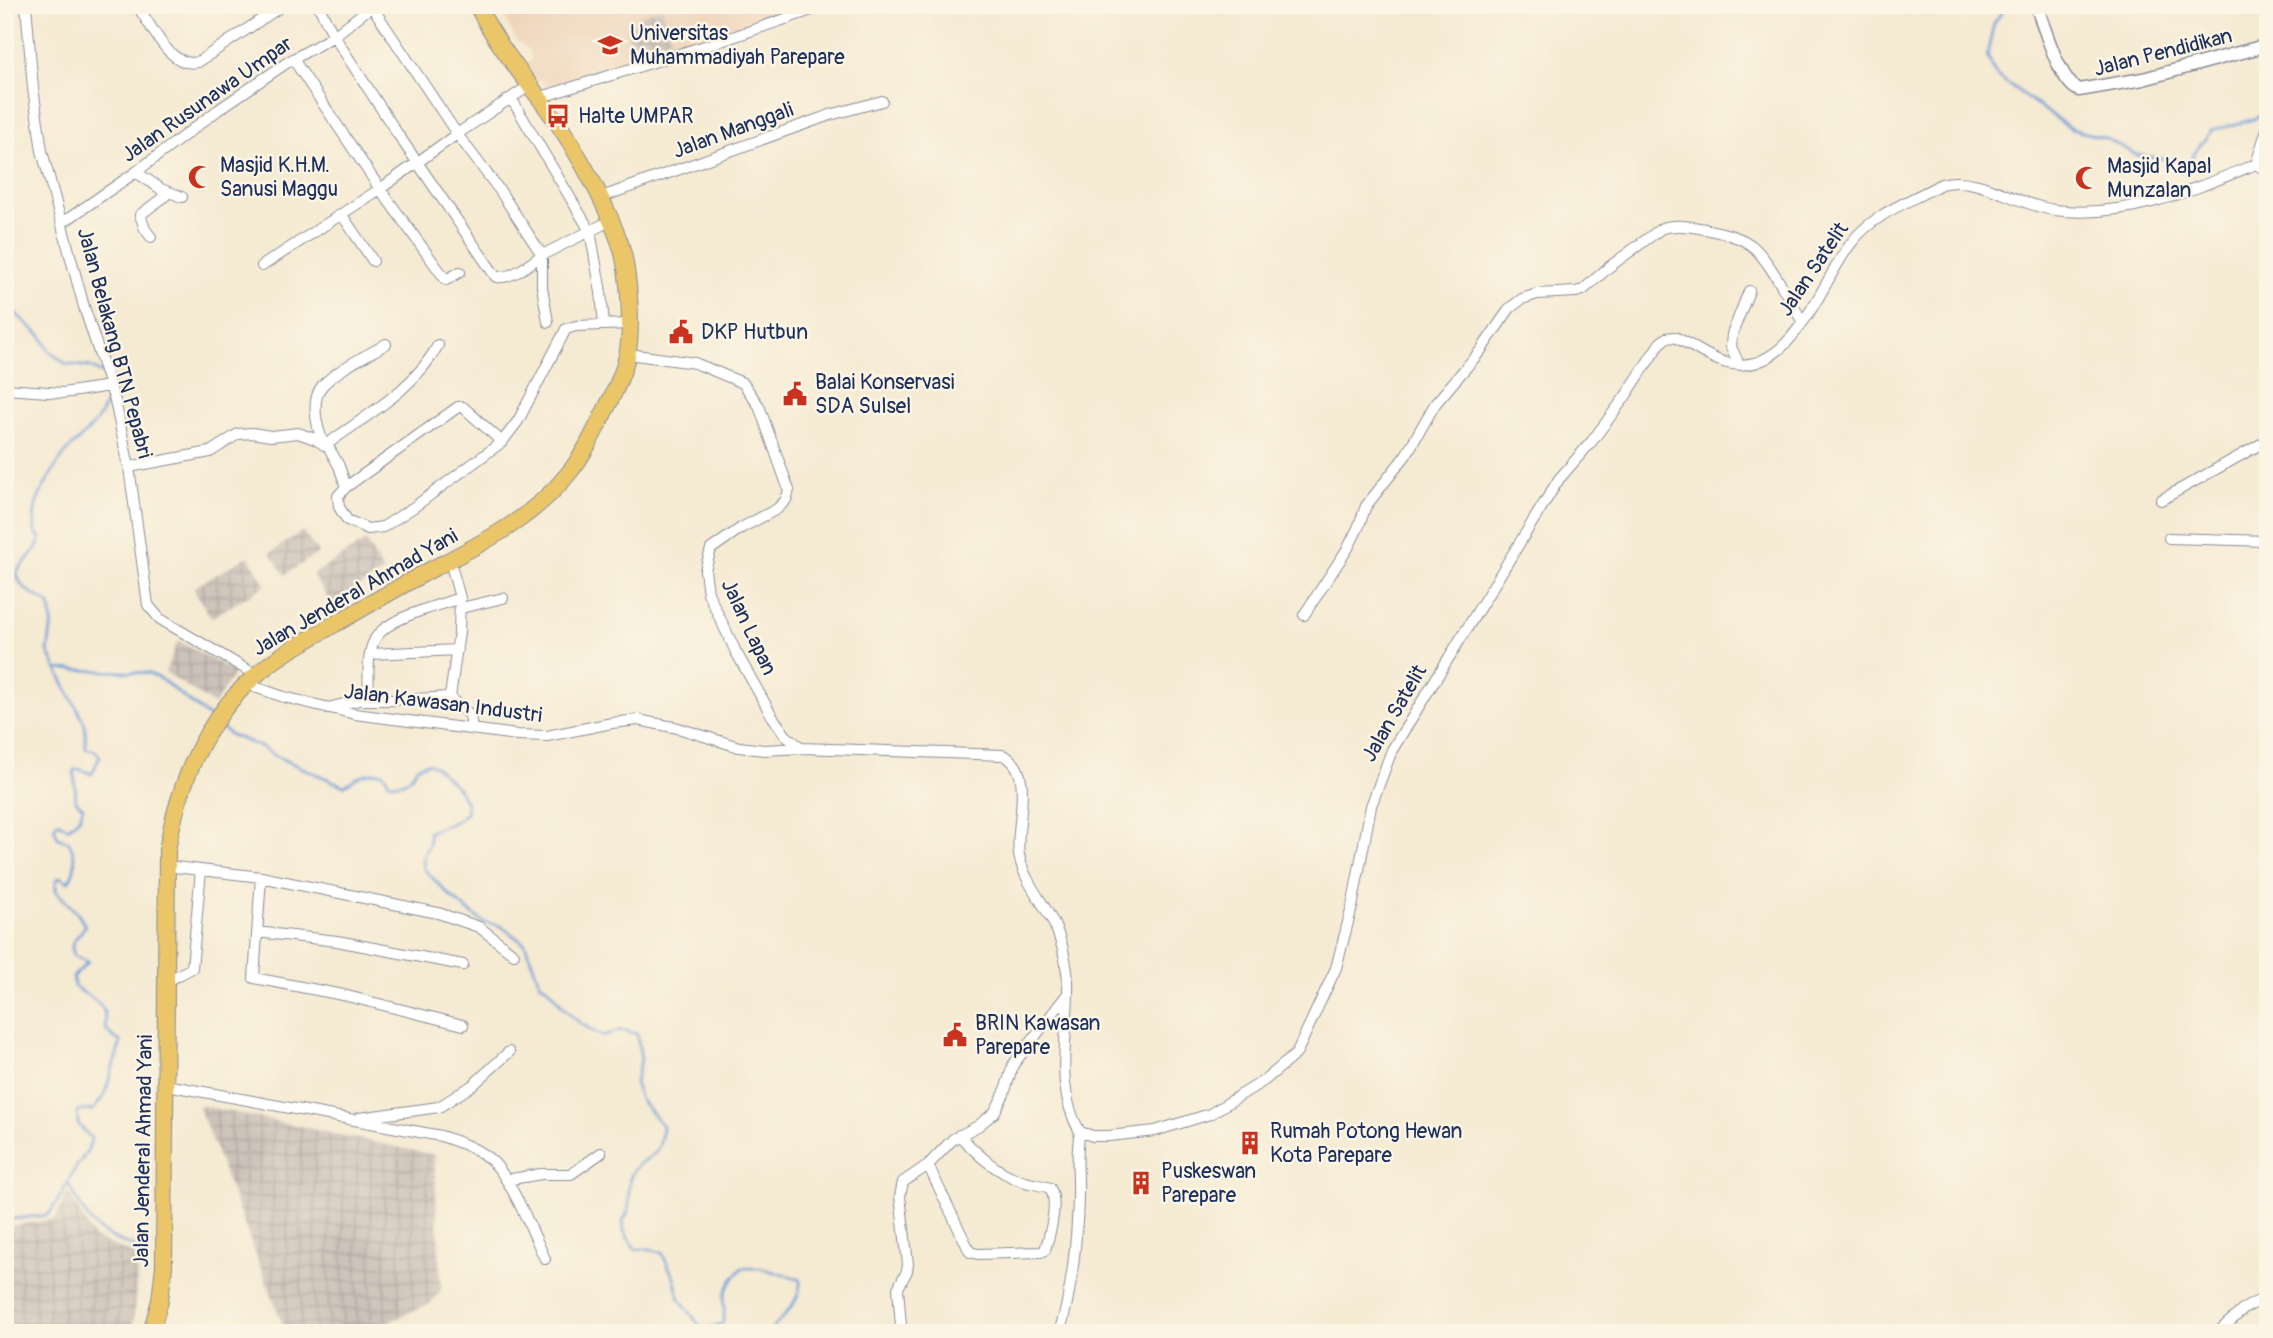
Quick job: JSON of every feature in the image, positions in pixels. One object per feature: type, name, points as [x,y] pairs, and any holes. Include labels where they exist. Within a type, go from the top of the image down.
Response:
[{"type":"highway","name":"Jalan Jenderal Ahmad Yani","points":[[151,1333],[160,1300],[163,1266],[166,866],[174,811],[196,754],[215,720],[251,679],[290,650],[500,533],[535,509],[569,474],[588,445],[619,382],[628,354],[626,272],[621,248],[610,221],[560,128],[485,21],[477,5]]},
{"type":"street","points":[[5,7],[12,5]]},
{"type":"street","name":"Jalan Belakang BTN Pepabri","points":[[26,5],[41,141],[49,181],[110,386],[129,467],[148,605],[152,612],[166,623],[251,679]]},
{"type":"street","points":[[139,5],[158,37],[174,55],[184,63],[192,64],[283,5]]},
{"type":"street","points":[[317,5],[334,36],[417,163],[496,277],[504,278],[513,274],[542,255],[610,221]]},
{"type":"street","points":[[262,266],[342,215],[511,98],[826,5]]},
{"type":"street","name":"Jalan Pendidikan","points":[[2036,5],[2060,68],[2074,88],[2079,90],[2143,79],[2268,45]]},
{"type":"street","points":[[372,6],[542,255],[542,287],[548,322]]},
{"type":"street","name":"Jalan Rusunawa Umpar","points":[[62,223],[136,172],[218,110],[293,59],[334,36],[372,6]]},
{"type":"street","points":[[293,59],[380,189],[446,280],[460,272]]},
{"type":"street","points":[[511,98],[590,231],[604,325]]},
{"type":"street","name":"Jalan Manggali","points":[[599,198],[830,115],[882,101]]},
{"type":"street","points":[[2268,126],[2256,164],[2268,172]]},
{"type":"street","name":"Jalan Satelit","points":[[1080,1132],[1109,1136],[1155,1131],[1210,1114],[1265,1080],[1296,1054],[1336,968],[1352,907],[1371,806],[1392,750],[1559,479],[1592,441],[1625,397],[1654,351],[1666,338],[1675,337],[1726,363],[1754,364],[1772,356],[1803,322],[1818,301],[1838,262],[1864,228],[1941,184],[1964,181],[2027,204],[2051,209],[2101,212],[2172,198],[2256,164]]},
{"type":"street","points":[[136,172],[161,189],[182,197]]},
{"type":"street","points":[[151,236],[140,215],[165,196],[161,189]]},
{"type":"street","points":[[342,215],[373,261]]},
{"type":"street","points":[[1304,615],[1348,548],[1366,506],[1406,455],[1436,404],[1481,350],[1501,318],[1522,299],[1537,294],[1583,290],[1609,267],[1662,229],[1686,226],[1730,235],[1751,246],[1769,268],[1803,322]]},
{"type":"street","points":[[1740,364],[1731,348],[1732,334],[1749,291]]},
{"type":"street","points":[[502,442],[463,407],[458,407],[346,487],[338,496],[337,503],[347,520],[368,529],[383,527],[502,442],[518,421],[563,332],[576,326],[629,324]]},
{"type":"street","points":[[346,487],[335,458],[325,445],[318,428],[316,401],[320,389],[386,344]]},
{"type":"street","points":[[325,445],[414,379],[429,364],[438,345]]},
{"type":"street","name":"Jalan Lapan","points":[[628,354],[695,363],[743,383],[759,406],[789,490],[786,500],[777,509],[741,528],[711,549],[705,570],[708,593],[736,652],[772,716],[786,736],[802,748]]},
{"type":"street","points":[[5,388],[63,393],[110,386]]},
{"type":"street","points":[[129,467],[210,452],[238,434],[271,436],[298,433],[325,445]]},
{"type":"street","points":[[2161,500],[2268,440]]},
{"type":"street","points":[[2169,538],[2268,541]]},
{"type":"street","points":[[450,561],[460,603],[450,697]]},
{"type":"street","points":[[369,700],[371,654],[376,637],[390,624],[460,603],[503,598]]},
{"type":"street","points":[[371,654],[457,650]]},
{"type":"street","name":"Jalan Kawasan Industri","points":[[251,679],[328,708],[517,735],[547,736],[638,720],[678,728],[739,747],[764,750],[802,748]]},
{"type":"street","points":[[415,699],[450,697],[470,715],[472,729]]},
{"type":"street","points":[[328,708],[350,701],[397,700]]},
{"type":"street","points":[[802,748],[1003,755],[1011,759],[1022,783],[1017,837],[1020,862],[1028,882],[1053,923],[1063,952],[1068,979],[1063,1063],[1072,1113],[1080,1132],[1077,1149],[1078,1208],[1069,1296],[1059,1333]]},
{"type":"street","points":[[166,866],[261,877],[438,913],[479,927],[514,954]]},
{"type":"street","points":[[167,981],[192,968],[201,870]]},
{"type":"street","points":[[261,877],[254,978],[343,995],[463,1025]]},
{"type":"street","points":[[257,932],[337,941],[463,965]]},
{"type":"street","points":[[901,1326],[898,1288],[908,1264],[900,1190],[903,1182],[928,1164],[959,1135],[978,1126],[994,1113],[1013,1065],[1066,996]]},
{"type":"street","points":[[352,1119],[439,1107],[473,1086],[509,1052]]},
{"type":"street","points":[[166,1085],[440,1136],[463,1143],[494,1163],[506,1180],[545,1259]]},
{"type":"street","points":[[928,1164],[970,1252],[978,1254],[1045,1250],[1054,1200],[1050,1188],[1025,1182],[1000,1171],[959,1135]]},
{"type":"street","points":[[506,1180],[541,1174],[570,1174],[601,1153]]},
{"type":"street","points":[[2217,1333],[2245,1308],[2268,1296]]},
{"type":"shaded area","name":"Universitas Muhammadiyah Parepare","points":[[531,5],[815,5],[635,63],[544,86],[541,80],[535,82],[526,65],[531,60],[530,51],[516,40],[504,16]]},
{"type":"shaded area","points":[[662,8],[675,52],[635,63],[627,27],[638,22],[648,44],[639,16]]},
{"type":"shaded area","points":[[303,531],[318,553],[285,575],[270,553]]},
{"type":"shaded area","points":[[366,541],[383,572],[332,604],[312,575]]},
{"type":"shaded area","points":[[248,556],[266,585],[211,618],[193,588]]},
{"type":"shaded area","points":[[178,641],[235,672],[214,705],[165,672]]},
{"type":"shaded area","points":[[198,1105],[434,1155],[441,1290],[432,1303],[363,1333],[286,1333]]},
{"type":"shaded area","points":[[68,1192],[94,1238],[139,1256],[132,1333],[5,1333],[5,1227],[55,1219]]},
{"type":"waterway","points":[[2007,5],[1994,23],[1987,55],[1996,75],[2071,129],[2105,138],[2137,155],[2188,162],[2211,131],[2254,119],[2268,111]]},
{"type":"waterway","points":[[5,244],[10,251],[5,272]]},
{"type":"waterway","points":[[5,296],[13,311],[42,337],[49,351],[66,364],[90,367],[102,373]]},
{"type":"waterway","points":[[5,1220],[48,1215],[56,1204],[90,1143],[91,1138],[78,1124],[77,1111],[93,1110],[104,1096],[121,1042],[108,1032],[101,1006],[74,986],[73,977],[88,962],[74,956],[72,946],[85,926],[78,914],[56,891],[56,880],[61,877],[68,882],[75,862],[69,842],[58,838],[54,827],[58,822],[68,828],[80,817],[83,807],[76,801],[74,770],[92,774],[100,756],[94,750],[86,749],[85,724],[48,652],[52,622],[50,605],[25,588],[18,579],[17,572],[41,538],[35,533],[35,514],[44,488],[64,454],[99,418],[109,392]]},
{"type":"waterway","points":[[57,669],[149,673],[161,679],[210,718]]},
{"type":"waterway","points":[[221,727],[229,734],[344,786],[372,773],[383,773],[390,783],[404,782],[418,766],[428,763],[457,787],[467,804],[466,813],[457,821],[429,832],[429,844],[423,857],[424,869],[451,897],[483,922],[501,926],[525,944],[540,983],[581,1023],[602,1036],[622,1030],[637,1034],[641,1060],[635,1082],[640,1100],[662,1125],[658,1147],[634,1170],[630,1178],[629,1205],[623,1220],[624,1231],[635,1249],[651,1249],[662,1253],[680,1299],[700,1326],[707,1328],[722,1324],[726,1290],[742,1268],[759,1268],[800,1279],[798,1294],[772,1329],[775,1333]]},
{"type":"waterway","points":[[68,1183],[83,1211],[96,1227],[114,1239],[144,1250],[144,1265]]},
{"type":"place","name":"Universitas Muhammadiyah Parepare","points":[[610,45]]},
{"type":"place","name":"Halte UMPAR","points":[[558,116]]},
{"type":"place","name":"Masjid K.H.M. Sanusi Maggu","points":[[200,177]]},
{"type":"place","name":"Masjid Kapal Munzalan","points":[[2087,178]]},
{"type":"place","name":"DKP Hutbun","points":[[681,332]]},
{"type":"place","name":"Balai Konservasi SDA Sulsel","points":[[795,394]]},
{"type":"place","name":"BRIN Kawasan Parepare","points":[[955,1035]]},
{"type":"place","name":"Rumah Potong Hewan Kota Parepare","points":[[1250,1143]]},
{"type":"place","name":"Puskeswan Parepare","points":[[1141,1183]]}]
